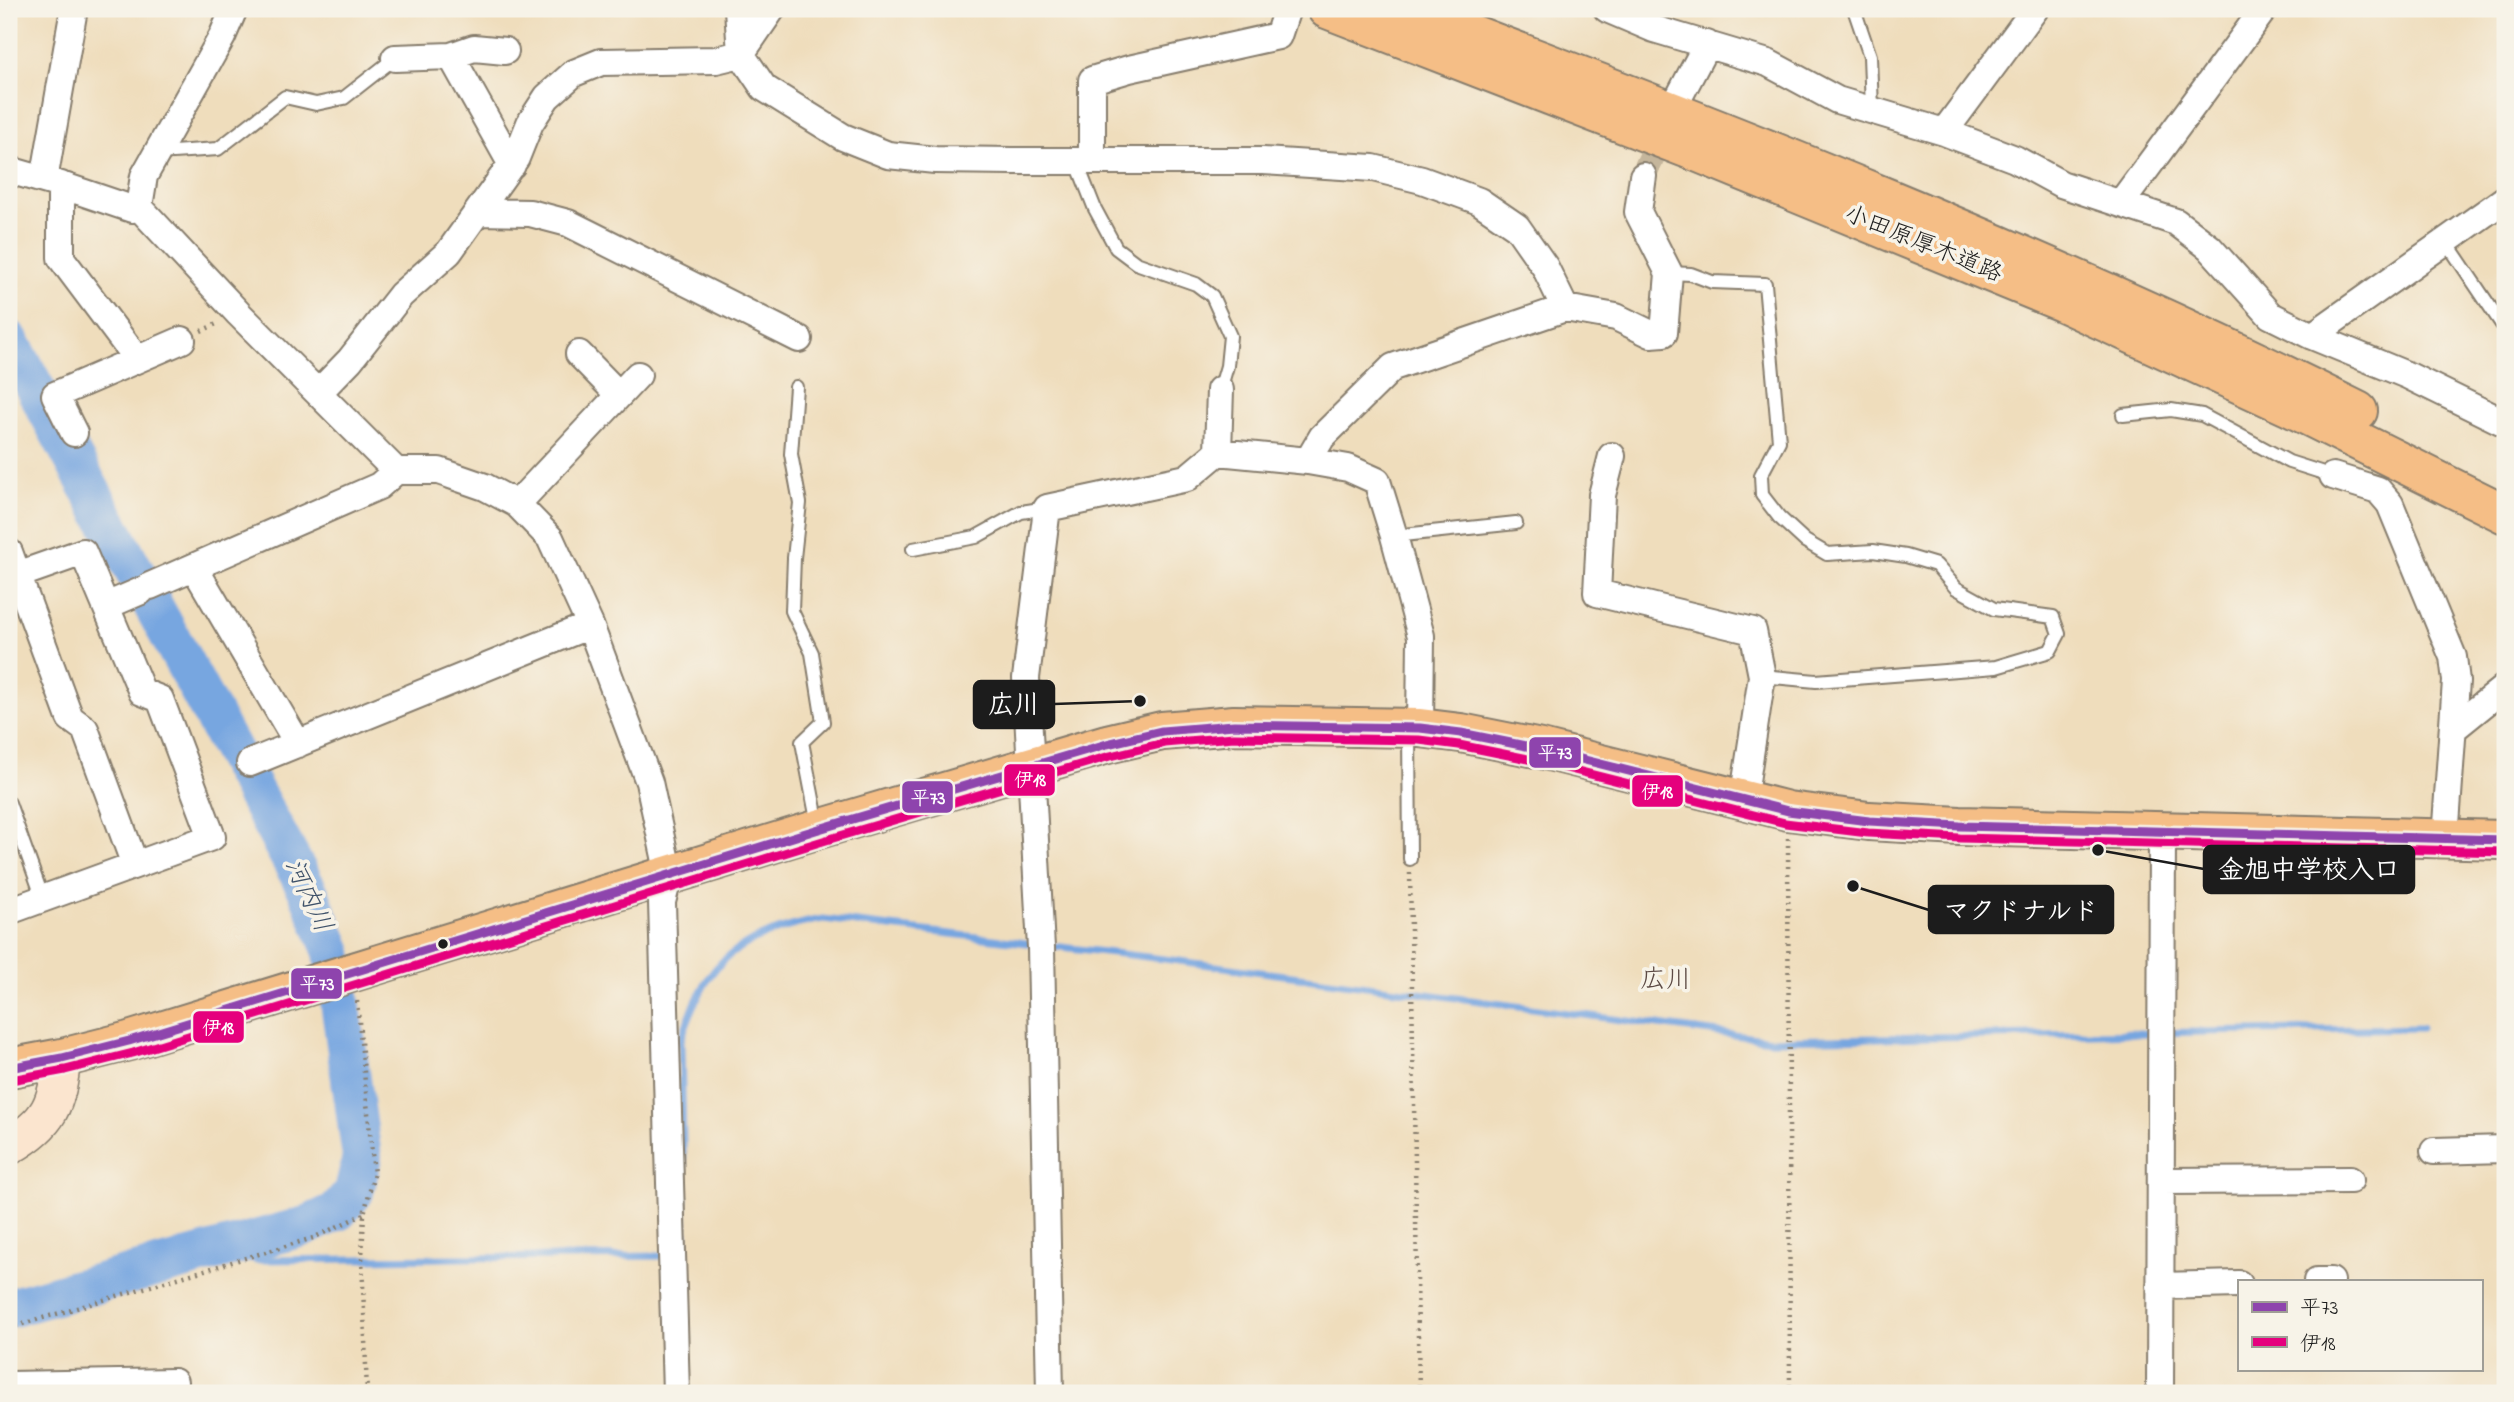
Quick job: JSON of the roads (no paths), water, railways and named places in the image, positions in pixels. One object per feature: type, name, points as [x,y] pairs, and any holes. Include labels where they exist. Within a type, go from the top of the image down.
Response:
[{"type":"main road","name":"小田原厚木道路","points":[[1327,9],[1699,153],[2062,302],[2290,407],[2505,514]]},
{"type":"main road","name":"小田原厚木道路","points":[[1406,9],[1715,128],[2075,278],[2299,381],[2505,484]]},
{"type":"main road","points":[[9,1068],[129,1041],[1032,765],[1161,731],[1234,725],[1415,728],[1461,733],[1541,749],[1788,811],[1869,821],[2162,832],[2505,840]]},
{"type":"main road","points":[[9,1146],[34,1129],[50,1112],[59,1084],[62,1058]]},
{"type":"street","points":[[74,9],[52,182],[61,258],[136,358]]},
{"type":"street","points":[[139,207],[144,176],[222,37],[234,9]]},
{"type":"street","points":[[738,9],[741,54],[764,88],[843,137],[888,155],[935,160],[1263,161],[1373,167],[1422,180],[1479,201],[1517,227],[1545,267],[1565,308]]},
{"type":"street","points":[[318,392],[350,360],[401,295],[449,252],[512,164],[530,123],[547,97],[574,73],[601,62],[716,60],[741,54],[772,9]]},
{"type":"street","points":[[1084,161],[1092,80],[1129,69],[1278,36],[1287,9]]},
{"type":"street","points":[[1607,9],[1654,29],[1768,63],[1837,100],[1944,132],[2015,159],[2061,184],[2176,222],[2209,247],[2270,315],[2312,336],[2409,376],[2504,422]]},
{"type":"street","points":[[1944,132],[2035,9]]},
{"type":"street","points":[[2121,202],[2264,9]]},
{"type":"street","points":[[1678,99],[1707,44]]},
{"type":"street","points":[[395,58],[452,56],[474,48],[505,51]]},
{"type":"street","points":[[452,56],[512,164]]},
{"type":"street","points":[[9,170],[132,209],[139,207]]},
{"type":"street","points":[[1308,461],[1322,437],[1393,367],[1565,308],[1616,317],[1651,334],[1664,333],[1669,273],[1638,212],[1643,176]]},
{"type":"street","points":[[2312,336],[2505,199]]},
{"type":"street","points":[[139,207],[239,314],[396,471]]},
{"type":"street","points":[[478,212],[530,213],[568,223],[799,339]]},
{"type":"street","points":[[74,433],[55,395],[182,340]]},
{"type":"street","points":[[579,355],[619,396]]},
{"type":"street","points":[[517,504],[638,375]]},
{"type":"street","points":[[1219,452],[1220,390]]},
{"type":"street","points":[[1050,1393],[1041,948],[1026,678],[1047,508],[1187,478],[1219,452],[1348,468],[1377,481],[1421,636],[1415,728]]},
{"type":"street","points":[[1612,456],[1602,495],[1597,593],[1753,631],[1762,676],[1743,801]]},
{"type":"street","points":[[106,606],[380,486],[396,471],[439,471],[485,487],[517,504],[550,538],[590,625],[649,782],[669,875],[662,902],[676,1393]]},
{"type":"street","points":[[2333,476],[2378,490],[2390,504],[2453,657],[2456,681],[2445,839]]},
{"type":"street","points":[[9,911],[212,837],[160,699],[142,692],[83,552],[12,568],[70,718],[85,729],[135,865]]},
{"type":"street","points":[[194,566],[298,744]]},
{"type":"street","points":[[250,763],[590,625]]},
{"type":"street","points":[[2453,729],[2505,687]]},
{"type":"street","points":[[2160,1393],[2162,832]]},
{"type":"street","points":[[2434,1151],[2505,1149]]},
{"type":"street","points":[[2161,1181],[2350,1180]]},
{"type":"street","points":[[2160,1286],[2238,1284]]},
{"type":"street","points":[[9,1385],[174,1382]]},
{"type":"lane","points":[[1854,9],[1870,56],[1872,109]]},
{"type":"lane","points":[[158,153],[218,149],[285,97],[316,104],[344,97],[395,58]]},
{"type":"lane","points":[[1084,161],[1095,209],[1116,248],[1136,263],[1196,284],[1212,296],[1230,336],[1227,366],[1220,390]]},
{"type":"lane","points":[[2445,240],[2505,329]]},
{"type":"lane","points":[[1669,273],[1691,274],[1712,282],[1765,284],[1779,441],[1761,475],[1762,495],[1779,517],[1805,541],[1827,554],[1873,551],[1906,556],[1936,565],[1956,588],[1994,609],[2053,617],[2059,634],[2050,651],[1996,667],[1816,681],[1762,676]]},
{"type":"lane","points":[[796,387],[791,454],[800,503],[793,558],[792,611],[812,653],[823,722],[802,742],[819,829]]},
{"type":"lane","points":[[2123,415],[2171,410],[2202,415],[2289,462],[2333,476]]},
{"type":"lane","points":[[913,549],[976,537],[1021,512],[1047,508]]},
{"type":"lane","points":[[1394,536],[1516,523]]},
{"type":"lane","points":[[1410,859],[1415,728]]},
{"type":"lane","points":[[9,803],[43,899]]},
{"type":"waterway","name":"河内川","points":[[9,340],[308,891],[333,952],[362,1157],[354,1192],[338,1211],[306,1226],[9,1308]]},
{"type":"waterway","points":[[678,1256],[685,1256],[681,1040],[693,1008],[710,976],[732,953],[776,931],[823,919],[1164,959],[1771,1040],[2421,1028]]},
{"type":"waterway","points":[[241,1245],[255,1260],[666,1256]]},
{"type":"tunnel","points":[[1643,176],[1667,123]]},
{"type":"place","name":"広川","points":[[1140,701]]},
{"type":"place","name":"金旭中学校入口","points":[[2098,850]]},
{"type":"place","name":"マクドナルド","points":[[1853,886]]},
{"type":"district","name":"広川","points":[[1666,981]]}]
